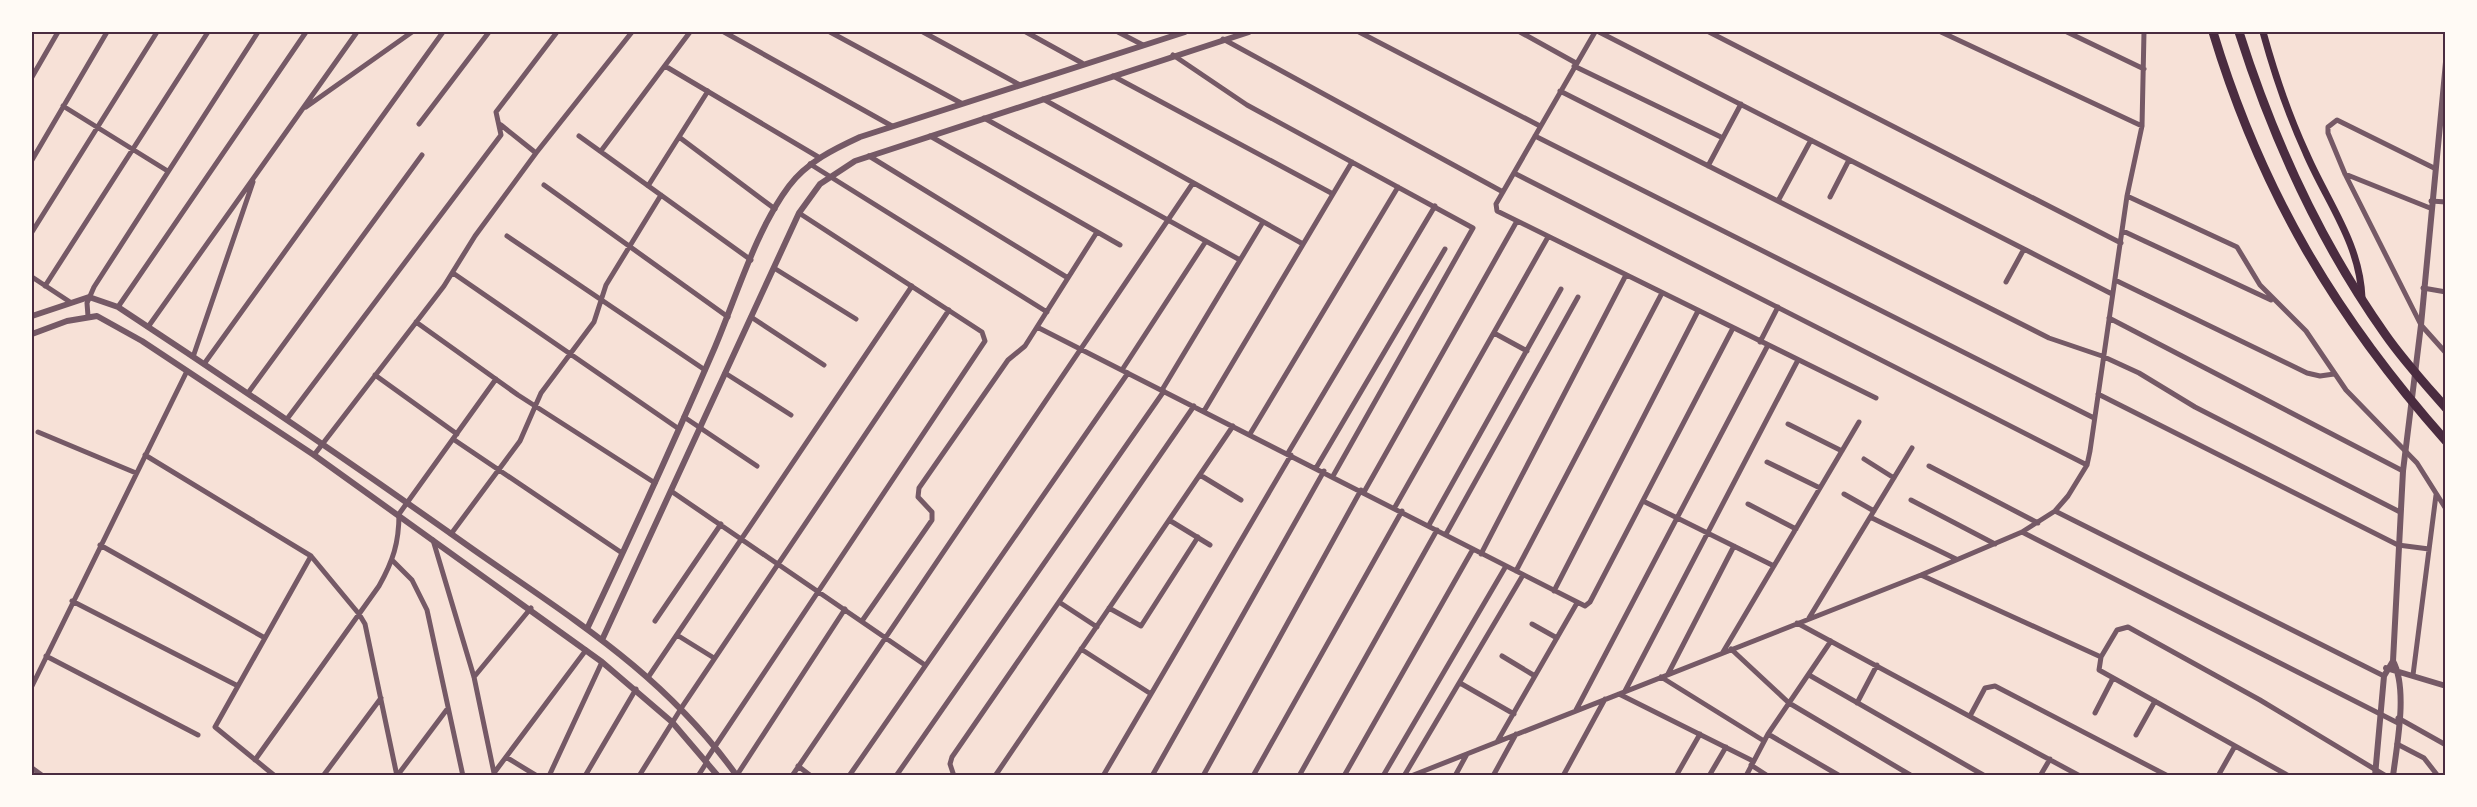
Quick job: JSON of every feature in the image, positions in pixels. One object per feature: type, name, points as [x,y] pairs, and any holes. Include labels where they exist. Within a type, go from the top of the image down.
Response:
[{"type":"highway","points":[[2213,32],[2233,99],[2285,213],[2318,273],[2378,361],[2445,441]]},
{"type":"highway","points":[[2239,32],[2278,142],[2306,202],[2374,318],[2445,408]]},
{"type":"main road","points":[[2262,32],[2294,125],[2318,180],[2351,242],[2358,266],[2362,298]]},
{"type":"street","points":[[32,77],[58,32]]},
{"type":"street","points":[[32,160],[107,32]]},
{"type":"street","points":[[32,232],[157,32]]},
{"type":"street","points":[[45,286],[208,32]]},
{"type":"street","points":[[88,316],[89,297],[166,170],[258,32]]},
{"type":"street","points":[[118,307],[306,32]]},
{"type":"street","points":[[148,327],[357,32]]},
{"type":"street","points":[[301,110],[412,32]]},
{"type":"street","points":[[204,364],[443,32]]},
{"type":"street","points":[[419,124],[489,32]]},
{"type":"street","points":[[536,153],[501,126],[496,120],[496,112],[557,32]]},
{"type":"street","points":[[314,455],[453,273],[475,236],[536,153],[632,32]]},
{"type":"street","points":[[601,152],[690,32]]},
{"type":"street","points":[[724,32],[892,126]]},
{"type":"street","points":[[830,32],[961,103]]},
{"type":"street","points":[[923,32],[1020,85]]},
{"type":"street","points":[[1026,32],[1082,63]]},
{"type":"street","points":[[1118,32],[1143,45]]},
{"type":"street","points":[[587,629],[655,483],[775,209],[790,185],[810,164],[839,147],[892,126],[1082,63],[1185,32]]},
{"type":"street","points":[[602,640],[799,213],[812,193],[829,177],[855,161],[869,156],[1111,75],[1249,32]]},
{"type":"street","points":[[1359,32],[1540,126]]},
{"type":"street","points":[[1520,32],[1575,64],[1723,138]]},
{"type":"street","points":[[1876,398],[1499,212],[1496,206],[1503,192],[1575,64],[1597,32],[2112,294]]},
{"type":"street","points":[[1709,32],[2121,243]]},
{"type":"street","points":[[1941,32],[2142,126]]},
{"type":"street","points":[[2067,32],[2144,69]]},
{"type":"street","points":[[1411,776],[1921,575],[2022,532],[2055,511],[2087,465],[2127,196],[2142,126],[2144,32]]},
{"type":"street","points":[[1223,39],[1503,192]]},
{"type":"street","points":[[1173,55],[1227,94],[1472,226],[1473,232],[1334,476]]},
{"type":"street","points":[[2393,776],[2397,744],[2398,671],[2392,661],[2400,512],[2405,451],[2421,325],[2445,62]]},
{"type":"street","points":[[665,66],[820,158]]},
{"type":"street","points":[[1111,75],[1333,194]]},
{"type":"street","points":[[648,186],[708,91]]},
{"type":"street","points":[[1560,91],[2049,338],[2102,356],[2145,376],[2195,407],[2400,512]]},
{"type":"street","points":[[1042,98],[1303,244]]},
{"type":"street","points":[[1708,166],[1741,104]]},
{"type":"street","points":[[63,106],[166,170]]},
{"type":"street","points":[[984,118],[1240,260]]},
{"type":"street","points":[[2434,168],[2337,120],[2330,124],[2328,133],[2345,174],[2421,325],[2445,353]]},
{"type":"street","points":[[287,419],[501,135],[501,126]]},
{"type":"street","points":[[579,136],[751,260]]},
{"type":"street","points":[[930,136],[1120,245]]},
{"type":"street","points":[[1535,136],[2094,418]]},
{"type":"street","points":[[679,137],[775,209]]},
{"type":"street","points":[[1778,201],[1811,140]]},
{"type":"street","points":[[248,393],[422,155]]},
{"type":"street","points":[[869,156],[1068,278]]},
{"type":"street","points":[[1830,197],[1849,160]]},
{"type":"street","points":[[1204,411],[1352,162]]},
{"type":"street","points":[[810,164],[1047,312]]},
{"type":"street","points":[[1514,173],[2087,465]]},
{"type":"street","points":[[2345,174],[2430,208]]},
{"type":"street","points":[[194,357],[255,175]]},
{"type":"street","points":[[792,776],[1193,183]]},
{"type":"street","points":[[544,184],[728,317]]},
{"type":"street","points":[[1250,434],[1398,187]]},
{"type":"street","points":[[451,534],[524,434],[535,406],[597,318],[606,285],[661,195]]},
{"type":"street","points":[[2127,196],[2237,247],[2254,276],[2275,302],[2306,331],[2334,374],[2358,404],[2424,472],[2445,509]]},
{"type":"street","points":[[2431,201],[2445,202]]},
{"type":"street","points":[[1103,776],[1435,206]]},
{"type":"street","points":[[698,776],[715,746],[985,338],[982,332],[799,213]]},
{"type":"street","points":[[1203,776],[1517,221]]},
{"type":"street","points":[[896,776],[1163,390],[1263,222]]},
{"type":"street","points":[[2123,231],[2275,302]]},
{"type":"street","points":[[862,621],[932,520],[932,512],[918,497],[919,488],[1008,360],[1022,350],[1097,232]]},
{"type":"street","points":[[507,236],[601,302],[705,370]]},
{"type":"street","points":[[1395,507],[1548,237]]},
{"type":"street","points":[[1122,370],[1206,241]]},
{"type":"street","points":[[1316,468],[1445,249]]},
{"type":"street","points":[[2006,282],[2024,249]]},
{"type":"street","points":[[774,268],[856,319]]},
{"type":"street","points":[[453,273],[679,429]]},
{"type":"street","points":[[1481,554],[1626,275]]},
{"type":"street","points":[[32,277],[70,302]]},
{"type":"street","points":[[2115,280],[2307,373],[2320,376],[2334,374]]},
{"type":"street","points":[[649,676],[912,286]]},
{"type":"street","points":[[2423,288],[2445,292]]},
{"type":"street","points":[[1429,525],[1561,289]]},
{"type":"street","points":[[1516,572],[1662,293]]},
{"type":"street","points":[[32,316],[89,297],[118,307],[323,443],[602,640],[649,676],[682,707],[737,775],[845,609]]},
{"type":"street","points":[[1446,534],[1578,297]]},
{"type":"street","points":[[1760,342],[1778,307]]},
{"type":"street","points":[[639,776],[714,658],[949,310]]},
{"type":"street","points":[[1554,591],[1698,311]]},
{"type":"street","points":[[32,334],[88,316],[111,322],[314,455],[531,608],[636,689],[672,722],[718,776]]},
{"type":"street","points":[[751,317],[824,365]]},
{"type":"street","points":[[2109,318],[2403,471]]},
{"type":"street","points":[[416,322],[535,406],[655,483]]},
{"type":"street","points":[[1037,327],[1395,507],[1580,604],[1589,604],[1733,328]]},
{"type":"street","points":[[1494,333],[1527,351]]},
{"type":"street","points":[[1576,711],[1768,345]]},
{"type":"street","points":[[1622,692],[1798,360]]},
{"type":"street","points":[[32,686],[187,371]]},
{"type":"street","points":[[725,373],[791,415]]},
{"type":"street","points":[[849,776],[1128,373]]},
{"type":"street","points":[[375,375],[498,470],[622,553]]},
{"type":"street","points":[[255,760],[359,614],[393,561],[399,531],[399,514],[496,379]]},
{"type":"street","points":[[2098,394],[2398,545],[2429,549]]},
{"type":"street","points":[[954,776],[950,764],[952,757],[1194,406]]},
{"type":"street","points":[[684,417],[757,466]]},
{"type":"street","points":[[1723,652],[1859,422]]},
{"type":"street","points":[[1788,424],[1842,451]]},
{"type":"street","points":[[995,776],[1233,426]]},
{"type":"street","points":[[38,432],[136,473]]},
{"type":"street","points":[[1808,619],[1912,448]]},
{"type":"street","points":[[145,455],[311,556],[359,614],[365,624],[397,776]]},
{"type":"street","points":[[1864,459],[1894,478]]},
{"type":"street","points":[[1767,462],[1820,488]]},
{"type":"street","points":[[1929,466],[2038,523]]},
{"type":"street","points":[[1152,776],[1324,471]]},
{"type":"street","points":[[1200,475],[1240,500]]},
{"type":"street","points":[[671,491],[926,665]]},
{"type":"street","points":[[2414,675],[2436,493]]},
{"type":"street","points":[[1844,494],[1872,514],[1956,559]]},
{"type":"street","points":[[1911,500],[1995,544]]},
{"type":"street","points":[[1643,501],[1774,566]]},
{"type":"street","points":[[1748,504],[1796,529]]},
{"type":"street","points":[[1253,776],[1402,511]]},
{"type":"street","points":[[2055,511],[2384,676]]},
{"type":"street","points":[[1169,520],[1210,544]]},
{"type":"street","points":[[655,621],[721,524]]},
{"type":"street","points":[[1299,776],[1437,530]]},
{"type":"street","points":[[2022,532],[2445,746]]},
{"type":"street","points":[[1109,608],[1141,626],[1198,537]]},
{"type":"street","points":[[432,538],[474,677],[493,774]]},
{"type":"street","points":[[100,545],[265,638]]},
{"type":"street","points":[[1668,674],[1734,546]]},
{"type":"street","points":[[1344,776],[1473,549]]},
{"type":"street","points":[[275,776],[215,727],[311,556]]},
{"type":"street","points":[[393,561],[412,580],[427,610],[463,776]]},
{"type":"street","points":[[1383,776],[1506,566]]},
{"type":"street","points":[[1404,776],[1523,575]]},
{"type":"street","points":[[1921,575],[2101,657]]},
{"type":"street","points":[[72,601],[238,686]]},
{"type":"street","points":[[1059,602],[1096,627]]},
{"type":"street","points":[[1497,742],[1557,638],[1580,604]]},
{"type":"street","points":[[474,677],[531,608]]},
{"type":"street","points":[[1797,623],[2080,776]]},
{"type":"street","points":[[1532,624],[1557,638]]},
{"type":"street","points":[[2289,776],[2099,670],[2101,657],[2117,630],[2128,627],[2386,776]]},
{"type":"street","points":[[677,635],[714,658]]},
{"type":"street","points":[[1746,776],[1768,734],[1831,641]]},
{"type":"street","points":[[1081,649],[1151,694]]},
{"type":"street","points":[[493,774],[586,650]]},
{"type":"street","points":[[1731,650],[1790,703],[1912,776]]},
{"type":"street","points":[[46,656],[198,735]]},
{"type":"street","points":[[1502,656],[1535,676]]},
{"type":"street","points":[[2376,772],[2384,676],[2386,668],[2392,661]]},
{"type":"street","points":[[549,776],[602,662]]},
{"type":"street","points":[[1857,703],[1877,665]]},
{"type":"street","points":[[2386,668],[2445,686]]},
{"type":"street","points":[[1809,675],[1985,776]]},
{"type":"street","points":[[1661,677],[1764,741]]},
{"type":"street","points":[[2095,713],[2113,678]]},
{"type":"street","points":[[1460,682],[1514,714]]},
{"type":"street","points":[[1970,716],[1985,688],[1995,686],[2168,776]]},
{"type":"street","points":[[585,776],[636,689]]},
{"type":"street","points":[[1622,692],[1726,747],[1768,776]]},
{"type":"street","points":[[323,776],[381,698]]},
{"type":"street","points":[[1563,776],[1605,699]]},
{"type":"street","points":[[2136,735],[2155,701]]},
{"type":"street","points":[[397,776],[447,708]]},
{"type":"street","points":[[1493,776],[1516,734]]},
{"type":"street","points":[[1676,776],[1700,734]]},
{"type":"street","points":[[1768,734],[1840,776]]},
{"type":"street","points":[[2397,744],[2424,758],[2438,776]]},
{"type":"street","points":[[2218,776],[2235,746]]},
{"type":"street","points":[[1709,776],[1726,747]]},
{"type":"street","points":[[1455,776],[1467,754]]},
{"type":"street","points":[[506,758],[537,776]]},
{"type":"street","points":[[2040,776],[2050,759]]},
{"type":"street","points":[[798,766],[812,776]]},
{"type":"street","points":[[32,768],[43,776]]},
{"type":"street","points":[[1426,776],[1430,768]]}]
